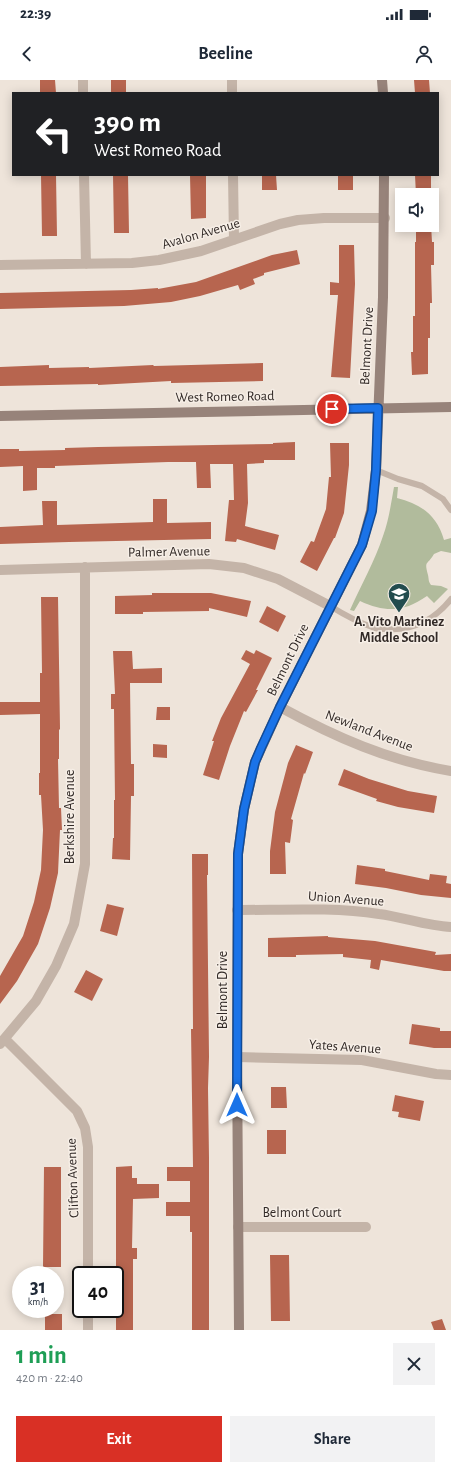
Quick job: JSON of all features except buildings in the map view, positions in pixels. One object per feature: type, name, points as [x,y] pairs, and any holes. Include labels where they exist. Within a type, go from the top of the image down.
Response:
[{"type":"street","points":[[83,80],[83,92]]},
{"type":"street","points":[[232,80],[232,92]]},
{"type":"street","points":[[382,80],[383,92]]},
{"type":"street","points":[[84,176],[86,264]]},
{"type":"street","points":[[233,176],[234,240]]},
{"type":"street","name":"Belmont Drive","points":[[239,1330],[237,1057],[238,854],[244,809],[255,762],[280,707],[362,545],[372,511],[376,470],[383,297],[385,218],[384,176]]},
{"type":"street","name":"Avalon Avenue","points":[[0,265],[86,264],[159,260],[202,251],[280,224],[298,220],[324,218],[385,218]]},
{"type":"street","name":"West Romeo Road","points":[[0,416],[451,407]]},
{"type":"street","name":"Palmer Avenue","points":[[0,570],[209,564],[244,568],[278,579],[330,606]]},
{"type":"street","name":"Berkshire Avenue","points":[[3,1042],[36,1001],[56,966],[74,924],[85,864],[85,567]]},
{"type":"street","name":"Newland Avenue","points":[[280,707],[348,742],[409,762],[451,771]]},
{"type":"street","name":"Union Avenue","points":[[237,910],[345,910],[380,914],[433,926],[451,927]]},
{"type":"street","name":"Clifton Avenue","points":[[3,1042],[77,1111],[85,1128],[88,1147],[88,1266]]},
{"type":"street","name":"Yates Avenue","points":[[237,1057],[362,1060],[436,1074],[451,1075]]},
{"type":"street","name":"Belmont Court","points":[[238,1227],[366,1227]]},
{"type":"street","points":[[88,1318],[88,1330]]},
{"type":"lane","points":[[376,470],[398,479],[422,486],[443,499],[451,510]]},
{"type":"lane","points":[[330,606],[350,618],[373,628],[398,630],[422,624],[442,610],[451,599]]},
{"type":"green space","points":[[394,487],[398,487],[397,498],[421,507],[437,524],[444,540],[451,538],[451,553],[441,551],[434,554],[426,565],[431,585],[441,586],[448,589],[434,603],[427,596],[403,608],[387,609],[378,608],[360,601],[354,611],[350,610],[380,545],[390,512]]},
{"type":"place","name":"A. Vito Martinez Middle School","points":[[399,614]]},
{"type":"route","points":[[237,1105],[238,854],[244,809],[255,762],[280,707],[362,545],[372,511],[376,470],[378,408],[332,409]]}]
